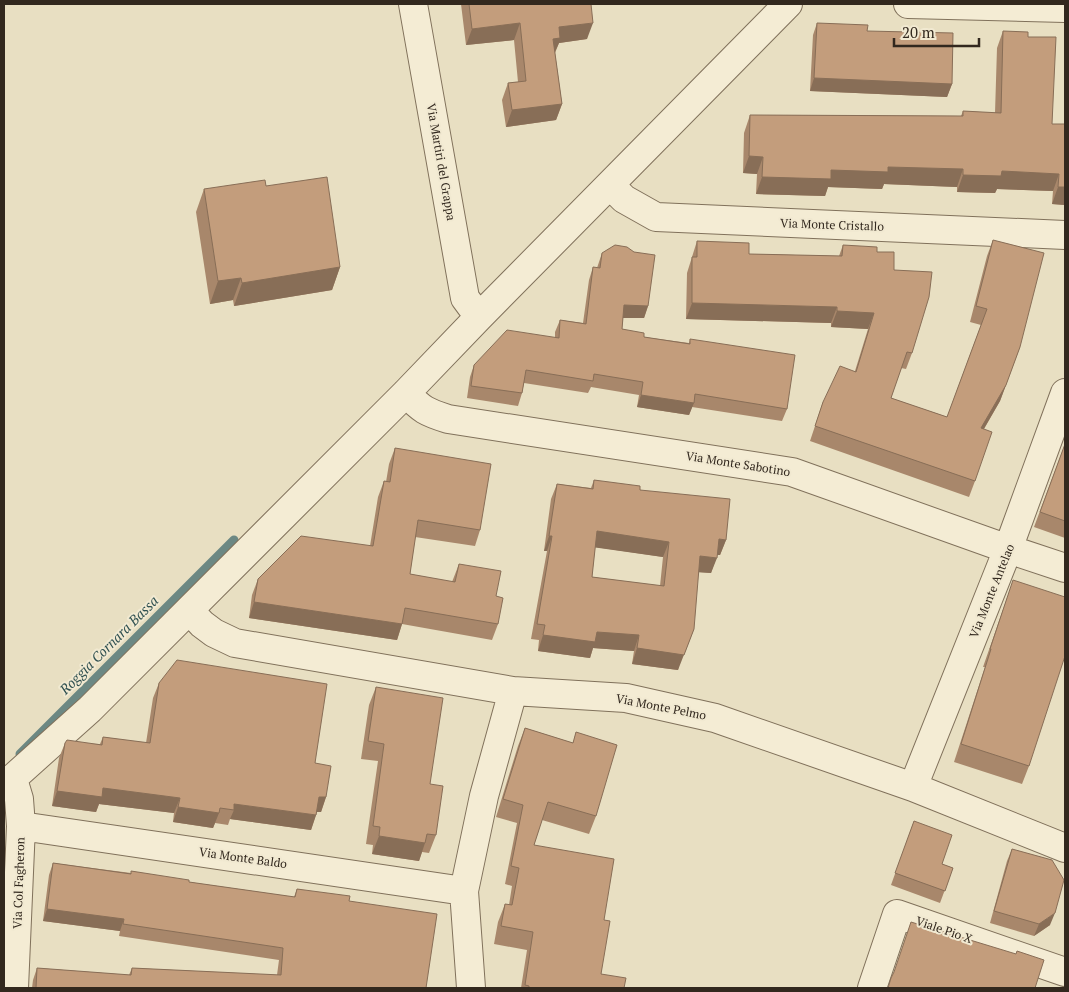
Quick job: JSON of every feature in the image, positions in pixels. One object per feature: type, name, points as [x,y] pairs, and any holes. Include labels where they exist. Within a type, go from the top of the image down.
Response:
[{"type":"street","name":"Via Martiri del Grappa","points":[[413,4],[465,298],[479,317]]},
{"type":"street","points":[[8,782],[90,710],[406,393],[788,4]]},
{"type":"street","points":[[908,4],[1065,8]]},
{"type":"street","name":"Via Monte Cristallo","points":[[610,185],[624,199],[656,217],[1065,235]]},
{"type":"street","name":"Via Monte Sabotino","points":[[406,393],[418,406],[429,413],[448,419],[792,472],[1065,568]]},
{"type":"street","name":"Via Monte Antelao","points":[[913,787],[1008,549],[1065,393]]},
{"type":"street","name":"Via Monte Pelmo","points":[[189,610],[202,624],[214,633],[235,644],[513,691],[626,698],[715,718],[913,787],[1065,848]]},
{"type":"street","points":[[471,988],[464,891],[484,796],[513,691]]},
{"type":"street","name":"Via Col Fagheron","points":[[8,782],[19,800],[22,826],[14,988]]},
{"type":"street","name":"Via Monte Baldo","points":[[22,826],[464,891]]},
{"type":"street","name":"Viale Pio X","points":[[872,988],[897,914],[1065,972]]},
{"type":"building","points":[[469,4],[591,4],[593,23],[559,27],[560,38],[553,39],[562,104],[512,110],[508,83],[526,81],[520,23],[472,29]]},
{"type":"building","points":[[817,23],[868,25],[867,31],[953,33],[952,84],[814,78]]},
{"type":"building","points":[[1003,31],[1028,32],[1028,37],[1056,37],[1052,124],[1065,124],[1065,187],[1058,187],[1059,174],[1002,171],[1001,176],[963,175],[963,169],[888,167],[888,172],[831,170],[831,179],[762,177],[763,157],[749,156],[750,115],[963,116],[963,111],[1001,113]]},
{"type":"building","points":[[327,177],[340,267],[242,283],[241,278],[218,281],[204,189],[265,180],[266,186]]},
{"type":"building","points":[[993,240],[1044,253],[1020,347],[1006,385],[981,428],[992,432],[975,481],[815,426],[823,402],[840,366],[856,372],[874,313],[837,311],[837,307],[692,303],[692,257],[697,257],[697,241],[749,243],[749,254],[842,256],[843,245],[877,247],[877,252],[894,252],[894,270],[932,272],[929,297],[912,353],[907,352],[891,398],[947,417],[987,309],[976,306]]},
{"type":"building","points":[[615,245],[627,247],[634,252],[655,255],[648,306],[624,305],[622,329],[644,333],[644,337],[690,344],[690,339],[795,355],[787,409],[695,394],[694,403],[641,395],[643,382],[594,374],[593,381],[526,370],[522,393],[471,386],[474,365],[507,330],[559,338],[560,320],[586,324],[593,267],[600,268],[602,253]]},
{"type":"building","points":[[1065,444],[1065,521],[1040,512]]},
{"type":"building","points":[[395,448],[491,464],[480,530],[418,520],[410,574],[455,582],[459,564],[501,571],[496,596],[503,598],[498,624],[405,608],[402,624],[254,602],[258,579],[301,536],[373,546],[384,481],[390,482]]},
{"type":"building","points":[[594,480],[640,486],[640,490],[730,499],[726,540],[719,539],[717,558],[700,556],[694,629],[684,655],[637,648],[639,635],[597,632],[595,642],[543,635],[545,625],[537,624],[552,536],[549,536],[557,484],[593,489]],"holes":[[[597,531],[669,542],[664,586],[592,577]]]},
{"type":"building","points":[[1013,580],[1065,597],[1065,656],[1029,766],[961,744]]},
{"type":"building","points":[[177,660],[327,684],[315,763],[331,766],[326,797],[319,797],[316,815],[234,804],[234,810],[220,808],[219,813],[178,807],[180,798],[103,788],[102,797],[57,791],[67,740],[102,745],[103,737],[150,743],[159,683]]},
{"type":"building","points":[[376,687],[443,698],[430,784],[443,786],[436,835],[427,834],[425,843],[379,836],[380,827],[373,826],[384,744],[368,741]]},
{"type":"building","points":[[525,728],[573,743],[576,732],[617,745],[596,816],[548,802],[534,845],[614,859],[604,920],[610,921],[601,974],[626,978],[624,988],[529,988],[529,986],[525,985],[533,932],[501,926],[505,904],[512,905],[519,868],[511,866],[523,805],[503,799]]},
{"type":"building","points":[[914,821],[952,835],[942,864],[953,868],[945,891],[895,873]]},
{"type":"building","points":[[1012,849],[1052,860],[1064,880],[1055,913],[1039,924],[994,911]]},
{"type":"building","points":[[53,863],[131,874],[131,871],[189,880],[189,882],[295,897],[297,889],[350,896],[349,901],[437,914],[426,988],[36,988],[37,968],[131,975],[132,968],[281,975],[283,948],[123,924],[124,919],[47,909]]},
{"type":"building","points":[[911,922],[1016,954],[1017,951],[1044,960],[1035,988],[888,988]]},
{"type":"waterway","name":"Roggia Cornara Bassa","points":[[20,754],[234,540]]}]
